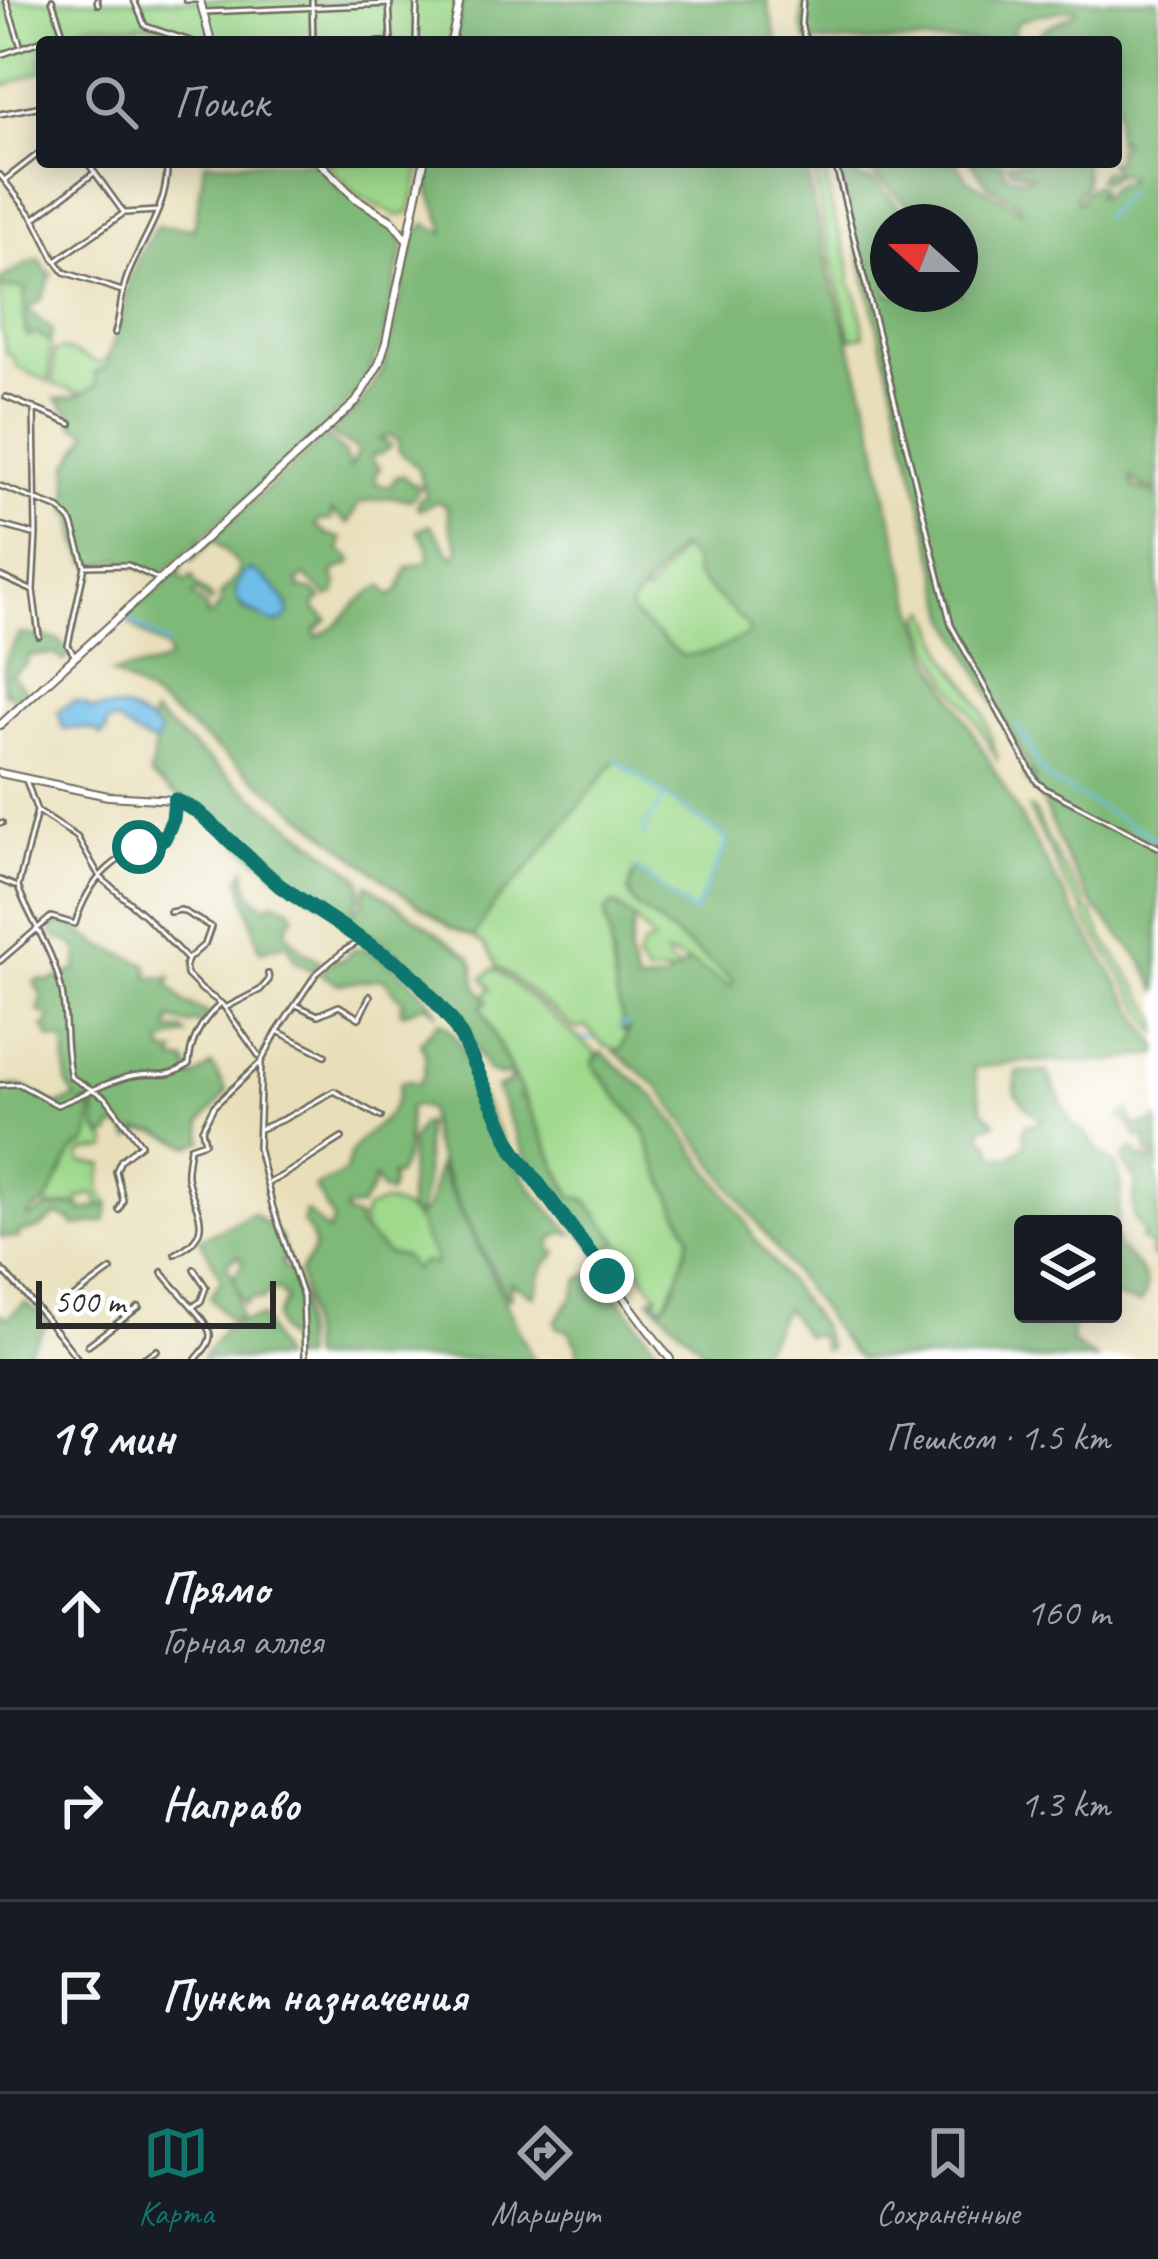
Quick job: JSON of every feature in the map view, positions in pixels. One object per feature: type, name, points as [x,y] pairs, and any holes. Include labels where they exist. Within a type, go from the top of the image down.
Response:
[{"type":"street","points":[[6,0],[22,47]]},
{"type":"street","points":[[52,0],[63,33],[54,36]]},
{"type":"street","points":[[134,0],[145,26],[175,36]]},
{"type":"street","points":[[186,0],[199,0],[209,36]]},
{"type":"street","points":[[312,0],[313,36]]},
{"type":"street","points":[[416,36],[418,0]]},
{"type":"street","points":[[452,36],[460,0]]},
{"type":"street","points":[[803,0],[805,36]]},
{"type":"street","points":[[203,12],[390,2],[391,36]]},
{"type":"street","points":[[0,55],[36,42]]},
{"type":"street","points":[[0,115],[36,107]]},
{"type":"street","points":[[36,155],[2,177],[34,218],[56,262],[64,272],[122,290]]},
{"type":"street","points":[[92,168],[124,213]]},
{"type":"street","points":[[115,333],[122,290],[159,212],[166,168]]},
{"type":"street","points":[[325,168],[355,198],[392,220],[407,240]]},
{"type":"street","points":[[0,725],[356,403],[379,364],[423,168]]},
{"type":"street","points":[[838,168],[954,632],[1037,782],[1158,847]]},
{"type":"street","points":[[34,218],[95,172]]},
{"type":"street","points":[[56,262],[124,213],[159,212]]},
{"type":"street","points":[[6,397],[71,424]]},
{"type":"street","points":[[34,408],[33,590],[39,636]]},
{"type":"street","points":[[0,486],[60,509],[69,518],[86,566],[68,645],[76,656]]},
{"type":"street","points":[[0,524],[36,534]]},
{"type":"street","points":[[86,566],[128,565],[160,580]]},
{"type":"street","points":[[0,577],[33,590]]},
{"type":"street","points":[[0,773],[107,796],[175,800],[197,811],[280,886],[403,967],[451,1020],[514,1151],[670,1359]]},
{"type":"street","points":[[26,778],[37,811],[18,886],[48,945],[62,992],[71,1077],[109,1101],[141,1144],[121,1160],[116,1171],[123,1200],[119,1210]]},
{"type":"street","points":[[0,962],[51,917],[75,924],[89,891],[110,866],[132,850],[164,839],[175,800]]},
{"type":"street","points":[[37,811],[76,837],[100,877],[188,960]]},
{"type":"street","points":[[0,880],[18,886]]},
{"type":"street","points":[[170,912],[181,910],[211,927],[205,944],[188,960],[187,975],[223,1006],[262,1060],[258,1148],[303,1298],[305,1359]]},
{"type":"street","points":[[175,1254],[190,1245],[200,1223],[188,1172],[190,1148],[205,1142],[206,1118],[262,1060],[316,973],[362,940]]},
{"type":"street","points":[[0,1085],[19,1084],[57,1105],[135,1075],[170,1076],[188,1064],[189,1048],[199,1029],[223,1006],[260,990],[268,974]]},
{"type":"street","points":[[295,1004],[318,1015],[339,1006],[359,1018],[370,996]]},
{"type":"street","points":[[277,1031],[325,1054]]},
{"type":"street","points":[[257,1129],[334,1091],[381,1118]]},
{"type":"street","points":[[266,1184],[342,1138]]},
{"type":"street","points":[[0,1268],[77,1358]]},
{"type":"street","points":[[193,1307],[206,1287],[194,1269]]},
{"type":"street","points":[[58,1310],[111,1270]]},
{"type":"street","points":[[162,1272],[209,1332],[210,1339],[196,1359]]},
{"type":"street","points":[[88,1345],[139,1307]]},
{"type":"street","points":[[142,1359],[157,1349]]},
{"type":"green space","points":[[0,0],[459,0],[450,36],[183,36],[146,24],[92,24],[70,36],[36,36],[36,73],[0,87]]},
{"type":"green space","points":[[463,0],[767,0],[776,36],[455,36]]},
{"type":"green space","points":[[804,0],[1158,0],[1158,491],[1131,478],[1133,487],[1158,495],[1158,992],[1144,963],[1093,905],[1065,856],[1040,796],[1024,777],[1029,772],[1036,782],[950,618],[874,312],[978,312],[978,204],[907,204],[870,168],[961,168],[967,179],[1021,210],[1018,203],[988,185],[975,168],[1004,168],[1005,174],[1024,179],[1032,176],[1010,168],[1085,168],[1086,183],[1077,202],[1096,185],[1100,189],[1097,196],[1102,196],[1115,184],[1126,182],[1128,178],[1119,174],[1102,182],[1098,179],[1102,171],[1115,173],[1112,168],[1122,168],[1122,36],[1040,36],[1076,8],[1018,22],[1012,36],[805,36]]},
{"type":"green space","points":[[204,168],[321,168],[340,189],[377,214],[375,218],[386,226],[390,221],[404,242],[385,334],[358,392],[166,570],[159,574],[118,559],[87,563],[74,516],[68,512],[69,464],[89,432],[73,425],[72,416],[56,399],[97,385],[94,373],[109,366],[126,291],[156,226],[194,228]]},
{"type":"green space","points":[[330,168],[421,168],[410,213],[399,216],[358,195]]},
{"type":"green space","points":[[427,168],[805,168],[829,272],[872,419],[915,608],[934,663],[1075,914],[1158,1047],[1158,1054],[1102,1062],[1031,1061],[973,1068],[983,1111],[996,1123],[982,1128],[981,1136],[991,1143],[993,1154],[1003,1158],[1015,1153],[1026,1142],[1026,1124],[1042,1119],[1015,1093],[1016,1072],[1047,1072],[1073,1126],[1116,1165],[1121,1185],[1118,1215],[1014,1215],[1014,1323],[1072,1323],[1072,1343],[1096,1359],[859,1359],[851,1352],[659,1087],[614,1051],[621,1049],[629,1028],[620,1026],[623,1021],[605,912],[612,905],[634,919],[629,955],[637,984],[664,980],[689,962],[731,987],[733,980],[638,907],[630,889],[636,869],[694,914],[728,840],[616,760],[498,899],[473,937],[451,928],[402,893],[148,695],[112,673],[169,659],[167,649],[123,617],[180,566],[178,575],[186,581],[192,575],[213,600],[209,603],[196,591],[193,596],[207,609],[207,616],[212,616],[221,603],[220,595],[238,575],[239,565],[214,539],[189,559],[326,436],[344,453],[350,468],[358,451],[330,433],[359,407],[383,370],[416,233],[425,224],[445,233],[429,190]],"holes":[[[380,439],[398,440],[399,451],[418,468],[427,497],[420,498],[419,510],[438,501],[447,507],[459,550],[453,558],[431,525],[417,531],[428,546],[429,561],[407,568],[399,590],[390,597],[383,586],[372,591],[317,637],[315,631],[328,620],[315,609],[315,602],[322,599],[299,588],[299,580],[305,576],[328,597],[336,593],[333,575],[337,569],[353,560],[339,550],[342,539],[326,534],[316,526],[318,521],[331,520],[332,511],[348,524],[359,503],[391,497],[410,500],[421,487],[403,475],[390,487],[376,483],[380,468],[372,455],[391,446]],[[679,547],[694,561],[695,576],[748,626],[749,634],[715,651],[682,656],[630,612],[631,604]],[[249,570],[289,606],[276,623],[242,609],[241,579]]]},
{"type":"green space","points":[[814,168],[825,168],[864,336],[851,338]]},
{"type":"green space","points":[[838,168],[850,168],[861,179],[875,181],[896,204],[870,204],[870,295]]},
{"type":"green space","points":[[39,259],[52,273],[42,299],[30,312],[52,330],[50,343],[37,333],[27,337],[25,288],[0,288],[0,279]]},
{"type":"green space","points":[[20,287],[26,294],[25,332],[37,333],[50,343],[49,382],[17,367],[7,354],[0,325],[0,288]]},
{"type":"green space","points":[[65,349],[100,364],[108,357],[109,366],[97,385],[82,394],[53,384],[54,351]]},
{"type":"green space","points":[[681,548],[694,561],[695,576],[748,626],[750,634],[715,651],[682,656],[630,612],[631,604],[645,590],[647,594]]},
{"type":"green space","points":[[929,610],[949,660],[984,713],[998,761],[932,646],[922,616]]},
{"type":"green space","points":[[20,634],[59,640],[70,654],[64,661],[55,654],[28,656],[27,664],[11,674],[27,693],[18,700],[5,694],[3,678],[8,655]]},
{"type":"green space","points":[[153,714],[360,878],[355,911],[362,905],[368,884],[469,956],[476,985],[487,1002],[481,1006],[512,1073],[500,1076],[488,1071],[456,1014],[397,953],[278,876],[270,864],[258,860],[195,803],[173,794],[150,776],[160,732],[150,724]]},
{"type":"green space","points":[[616,760],[728,840],[694,914],[636,870],[628,892],[638,907],[733,980],[732,988],[667,954],[668,962],[694,980],[647,974],[637,960],[643,946],[654,942],[616,905],[605,922],[623,1021],[620,1026],[627,1035],[621,1049],[602,1043],[586,1027],[575,1029],[498,966],[473,936],[498,899]]},
{"type":"green space","points":[[1028,807],[1086,904],[1085,910],[1091,912],[1158,1017],[1158,1033],[1083,916]]},
{"type":"green space","points":[[245,869],[258,901],[289,907],[294,915],[287,934],[321,962],[313,971],[295,961],[288,943],[260,951],[240,878]]},
{"type":"green space","points":[[65,922],[102,946],[147,964],[149,978],[172,977],[168,984],[185,1003],[208,1013],[202,1024],[170,1019],[169,1030],[183,1030],[187,1035],[163,1043],[164,1052],[176,1053],[173,1060],[186,1062],[192,1078],[212,1065],[227,1092],[201,1123],[203,1141],[191,1146],[158,1132],[137,1131],[130,1139],[122,1127],[112,1128],[103,1137],[96,1128],[96,1108],[82,1103],[93,1111],[88,1142],[73,1151],[46,1203],[28,1218],[49,1208],[80,1205],[81,1211],[109,1204],[105,1222],[75,1226],[57,1215],[38,1229],[19,1232],[19,1238],[0,1237],[0,1087],[20,1086],[57,1106],[76,1098],[67,1085],[65,1041],[49,1038],[43,1028],[50,1019],[38,1011],[42,996],[34,982],[77,970],[78,951],[70,942],[56,938],[49,927]]},
{"type":"green space","points":[[365,948],[407,976],[438,1014],[426,1004],[403,1013],[403,1002],[383,978],[338,984],[320,974],[335,960]]},
{"type":"green space","points":[[495,968],[597,1054],[592,1064],[645,1131],[690,1236],[683,1267],[663,1307],[586,1199],[572,1196],[480,1006],[488,1001],[484,995],[491,988],[483,978]]},
{"type":"green space","points":[[440,1021],[462,1047],[486,1109],[515,1164],[573,1234],[561,1233],[551,1241],[557,1253],[544,1266],[534,1296],[510,1282],[511,1297],[507,1298],[440,1164],[427,1108],[413,1105],[404,1161],[396,1176],[391,1175],[389,1194],[375,1178],[360,1207],[346,1208],[346,1214],[359,1219],[359,1227],[387,1254],[403,1256],[414,1270],[423,1262],[435,1265],[408,1203],[411,1142],[426,1123],[425,1183],[416,1217],[429,1202],[438,1166],[533,1359],[310,1359],[299,1273],[314,1243],[303,1222],[306,1211],[328,1232],[333,1220],[315,1187],[346,1172],[357,1144],[393,1107],[400,1082],[419,1084],[426,1054],[420,1042]]},
{"type":"green space","points":[[601,1052],[653,1095],[672,1118],[821,1327],[829,1348],[823,1350],[816,1335],[805,1336],[786,1309],[761,1349],[739,1358],[712,1359],[650,1299],[657,1293],[655,1300],[663,1307],[675,1288],[690,1236],[645,1130],[592,1064]]},
{"type":"green space","points":[[514,1076],[519,1096],[571,1196],[585,1199],[618,1240],[611,1249],[617,1277],[525,1156],[496,1088]]},
{"type":"green space","points":[[81,1103],[97,1112],[109,1144],[107,1149],[85,1151],[79,1157],[83,1163],[104,1165],[100,1185],[109,1204],[99,1206],[96,1196],[88,1194],[76,1204],[49,1208],[46,1203],[73,1151],[88,1142],[93,1111],[85,1110]]},
{"type":"green space","points":[[1129,1110],[1133,1126],[1158,1119],[1158,1258],[1140,1239],[1144,1235],[1133,1208],[1136,1184],[1123,1157],[1133,1149],[1151,1163],[1156,1157],[1148,1153],[1146,1137],[1138,1138],[1120,1117]]},
{"type":"green space","points":[[383,1202],[411,1214],[421,1225],[434,1253],[442,1299],[364,1232],[366,1210]]},
{"type":"green space","points":[[253,1213],[280,1236],[287,1259],[281,1261],[283,1268],[291,1270],[301,1300],[302,1359],[291,1359],[289,1342],[279,1331],[276,1318],[286,1299],[276,1288],[245,1305],[236,1286],[240,1320],[228,1318],[210,1297],[222,1279],[200,1239]],"holes":[[[238,1256],[243,1263],[235,1274],[236,1285],[228,1262]]]},
{"type":"green space","points":[[1122,1252],[1145,1280],[1140,1304],[1122,1299]]},
{"type":"green space","points":[[600,1274],[665,1359],[577,1359],[578,1345],[555,1322],[579,1279]]},
{"type":"green space","points":[[25,1303],[48,1324],[26,1354],[30,1359],[0,1359],[0,1314],[7,1318]]},
{"type":"green space","points":[[262,1317],[281,1359],[202,1359],[227,1324]]},
{"type":"water","points":[[248,570],[284,599],[289,612],[282,621],[270,622],[238,601],[238,583]]},
{"type":"water","points":[[74,701],[90,709],[119,708],[132,713],[160,732],[157,743],[115,721],[106,724],[101,736],[88,729],[63,728],[58,711]]},
{"type":"waterway","points":[[934,7],[979,0]]},
{"type":"waterway","points":[[1103,217],[1128,192]]},
{"type":"waterway","points":[[125,617],[168,645]]},
{"type":"waterway","points":[[1018,725],[1046,778],[1158,840]]},
{"type":"waterway","points":[[616,760],[728,840],[694,914],[636,869]]},
{"type":"waterway","points":[[645,836],[645,826],[665,797]]},
{"type":"waterway","points":[[620,1026],[627,1023]]},
{"type":"waterway","points":[[582,1039],[594,1039]]},
{"type":"route","points":[[139,847],[164,839],[175,800],[184,802],[280,886],[406,969],[451,1020],[514,1151],[607,1276]]}]
